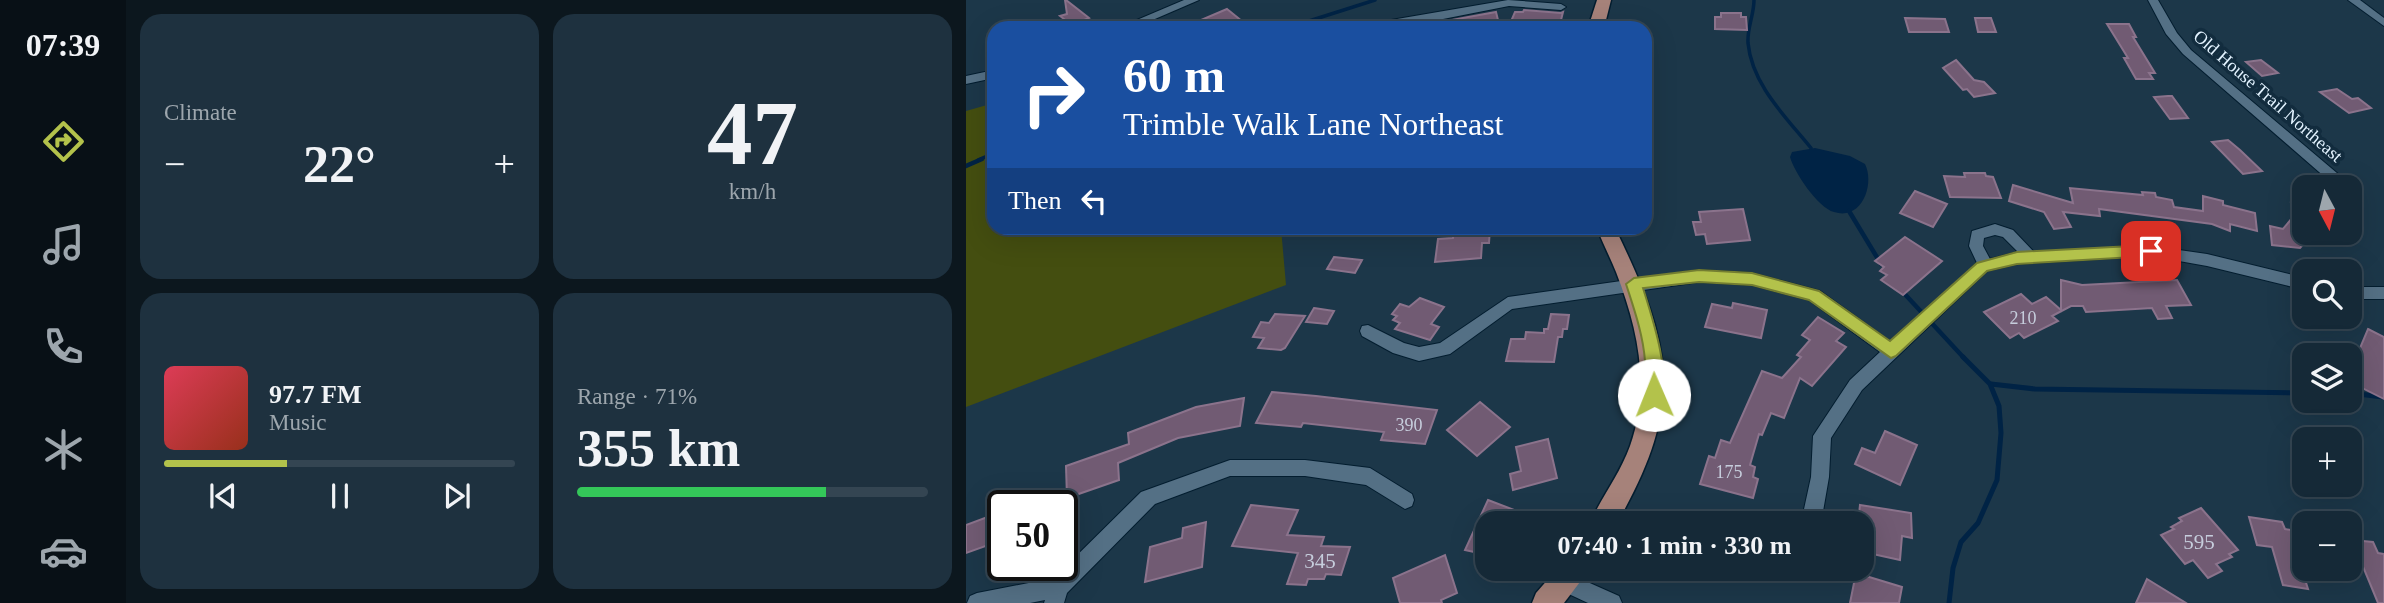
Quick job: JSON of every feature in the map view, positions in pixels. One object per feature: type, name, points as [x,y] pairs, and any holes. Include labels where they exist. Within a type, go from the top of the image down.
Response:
[{"type":"main road","points":[[1598,21],[1604,0]]},
{"type":"main road","points":[[1610,235],[1634,284],[1648,327],[1654,360],[1654,395],[1645,443],[1627,485],[1611,511]]},
{"type":"main road","points":[[1546,603],[1564,581]]},
{"type":"street","points":[[1141,21],[1192,0]]},
{"type":"street","name":"Old House Trail Northeast","points":[[2153,0],[2172,34],[2187,52],[2331,175]]},
{"type":"street","points":[[2353,0],[2384,23]]},
{"type":"street","points":[[1442,21],[1510,3],[1561,7]]},
{"type":"street","points":[[966,80],[987,76]]},
{"type":"street","points":[[1986,266],[1976,246],[1978,236],[1989,229],[2000,229],[2007,233],[2031,258]]},
{"type":"street","points":[[1813,511],[1820,477],[1822,436],[1856,385],[1982,267],[2017,258],[2151,251],[2207,260],[2292,281]]},
{"type":"street","points":[[1368,331],[1399,348],[1419,354],[1444,349],[1508,303],[1699,276],[1752,279],[1814,295],[1891,351]]},
{"type":"street","points":[[2362,293],[2384,293]]},
{"type":"street","points":[[977,603],[1056,595],[1148,498],[1230,468],[1305,468],[1370,477],[1405,500]]},
{"type":"street","points":[[1578,581],[1612,603]]},
{"type":"green space","points":[[987,105],[987,235],[1282,235],[1286,285],[966,407],[966,111]]},
{"type":"water","points":[[1815,148],[1850,156],[1865,164],[1868,172],[1867,190],[1859,206],[1852,211],[1834,212],[1821,204],[1796,171],[1790,157],[1792,152]]},
{"type":"building","points":[[1065,0],[1089,18],[1067,21],[1060,16],[1067,14]]},
{"type":"building","points":[[1227,9],[1242,21],[1199,21]]},
{"type":"building","points":[[1496,12],[1498,21],[1446,21]]},
{"type":"building","points":[[1515,12],[1563,12],[1561,21],[1511,21]]},
{"type":"building","points":[[1721,13],[1741,13],[1741,17],[1746,17],[1747,30],[1715,29],[1715,17],[1721,17]]},
{"type":"building","points":[[1905,18],[1945,19],[1949,32],[1909,32]]},
{"type":"building","points":[[1975,18],[1991,18],[1996,32],[1978,32]]},
{"type":"building","points":[[2107,24],[2129,24],[2136,37],[2133,37],[2155,73],[2149,73],[2153,79],[2136,79],[2124,58],[2128,58]]},
{"type":"building","points":[[1956,60],[1974,80],[1984,82],[1995,93],[1974,97],[1967,89],[1963,90],[1943,68]]},
{"type":"building","points":[[2261,60],[2278,73],[2262,76],[2246,62]]},
{"type":"building","points":[[2337,89],[2352,99],[2358,98],[2371,108],[2349,113],[2320,92]]},
{"type":"building","points":[[2172,96],[2188,118],[2170,119],[2154,97]]},
{"type":"building","points":[[2228,140],[2262,171],[2243,174],[2212,142]]},
{"type":"building","points":[[1964,173],[1985,173],[1986,176],[1993,177],[2001,198],[1950,197],[1944,176],[1965,177]]},
{"type":"building","points":[[2013,185],[2073,203],[2070,188],[2143,195],[2142,192],[2155,193],[2156,197],[2172,200],[2174,207],[2203,211],[2203,196],[2223,201],[2223,205],[2255,213],[2257,231],[2230,224],[2230,231],[2212,224],[2099,209],[2100,216],[2063,212],[2071,227],[2054,229],[2044,212],[2009,201]]},
{"type":"building","points":[[1915,191],[1947,204],[1933,227],[1900,213]]},
{"type":"building","points":[[1743,209],[1750,240],[1707,244],[1705,234],[1696,235],[1693,222],[1701,222],[1699,212]]},
{"type":"building","points":[[2292,218],[2292,245],[2303,245],[2300,248],[2272,245],[2270,226],[2283,229]]},
{"type":"building","points":[[1453,235],[1490,235],[1489,243],[1482,243],[1481,258],[1435,262],[1438,239],[1453,238]]},
{"type":"building","points":[[1905,237],[1942,261],[1903,295],[1881,280],[1887,275],[1880,271],[1884,267],[1875,261]]},
{"type":"building","points":[[1334,257],[1362,260],[1355,273],[1327,269]]},
{"type":"building","points":[[2061,280],[2082,285],[2177,280],[2191,305],[2166,306],[2172,318],[2158,319],[2152,308],[2086,312],[2083,306],[2071,306],[2052,316],[2058,321],[2024,338],[2019,333],[2010,338],[1984,312],[2021,294],[2032,304],[2046,297],[2061,310]]},
{"type":"building","points":[[1420,298],[1444,307],[1431,324],[1439,327],[1430,340],[1395,329],[1400,323],[1393,320],[1397,316],[1392,314],[1400,304],[1409,307]]},
{"type":"building","points":[[1733,303],[1767,310],[1761,338],[1705,327],[1712,304],[1732,308]]},
{"type":"building","points":[[1314,308],[1334,311],[1327,324],[1306,322]]},
{"type":"building","points":[[1275,314],[1305,316],[1285,348],[1258,348],[1264,338],[1253,337],[1261,322],[1269,323]]},
{"type":"building","points":[[1551,314],[1569,315],[1567,329],[1563,329],[1562,337],[1558,337],[1554,362],[1506,361],[1511,339],[1525,339],[1526,332],[1544,333],[1544,329],[1548,329]]},
{"type":"building","points":[[1818,317],[1844,333],[1836,341],[1846,347],[1812,386],[1800,378],[1784,418],[1771,413],[1762,435],[1759,434],[1750,465],[1755,467],[1753,477],[1758,479],[1753,498],[1700,484],[1709,456],[1715,458],[1721,440],[1730,443],[1762,371],[1782,378],[1801,357],[1797,355],[1810,340],[1802,335]]},
{"type":"building","points":[[2368,329],[2384,337],[2384,399],[2362,388],[2362,343]]},
{"type":"building","points":[[1272,392],[1437,410],[1425,444],[1381,440],[1384,432],[1303,423],[1301,427],[1256,423]]},
{"type":"building","points":[[1244,398],[1240,426],[1178,438],[1118,463],[1119,480],[1078,494],[1078,490],[1067,490],[1066,466],[1129,444],[1128,433],[1196,407]]},
{"type":"building","points":[[1480,402],[1510,427],[1477,456],[1447,430]]},
{"type":"building","points":[[1885,431],[1917,445],[1900,485],[1855,464],[1862,448],[1875,453]]},
{"type":"building","points":[[1548,439],[1557,478],[1513,490],[1510,474],[1521,471],[1516,447]]},
{"type":"building","points":[[1488,500],[1517,511],[1483,511]]},
{"type":"building","points":[[1251,505],[1298,510],[1287,535],[1324,537],[1321,546],[1350,547],[1341,575],[1326,574],[1324,579],[1308,579],[1306,585],[1287,584],[1298,553],[1232,546]]},
{"type":"building","points":[[1860,505],[1911,513],[1912,538],[1902,536],[1900,560],[1874,554],[1874,511],[1859,511]]},
{"type":"building","points":[[2201,508],[2238,550],[2229,554],[2232,557],[2216,564],[2222,571],[2208,578],[2193,560],[2185,564],[2161,535],[2174,529],[2171,527],[2182,521],[2179,518]]},
{"type":"building","points":[[987,517],[987,545],[966,553],[966,525]]},
{"type":"building","points":[[2249,517],[2282,522],[2285,529],[2292,530],[2292,581],[2305,581],[2308,589],[2283,585],[2272,547],[2257,545]]},
{"type":"building","points":[[1206,522],[1202,567],[1145,582],[1150,547],[1182,538],[1183,528]]},
{"type":"building","points":[[1475,528],[1475,552],[1465,550]]},
{"type":"building","points":[[2362,541],[2373,542],[2378,553],[2384,554],[2384,603],[2378,603],[2362,564]]},
{"type":"building","points":[[1445,555],[1457,593],[1441,600],[1442,603],[1400,603],[1393,578]]},
{"type":"building","points":[[1874,578],[1902,587],[1899,603],[1850,603],[1854,581],[1874,581]]},
{"type":"building","points":[[2147,579],[2186,603],[2136,603]]},
{"type":"waterway","points":[[1309,21],[1375,0]]},
{"type":"waterway","points":[[1754,0],[1748,43],[1756,73],[1772,100],[1811,148]]},
{"type":"waterway","points":[[978,160],[987,156]]},
{"type":"waterway","points":[[966,166],[982,159]]},
{"type":"waterway","points":[[1849,211],[1881,264]]},
{"type":"waterway","points":[[1901,290],[1964,358]]},
{"type":"waterway","points":[[1949,603],[1953,568],[1961,542],[1978,523],[1997,480],[2001,433],[1999,406],[1990,384],[1964,358]]},
{"type":"waterway","points":[[1991,384],[2035,389],[2292,393]]},
{"type":"waterway","points":[[2362,394],[2383,397]]},
{"type":"route","points":[[1654,395],[1654,360],[1648,327],[1634,284],[1699,276],[1752,279],[1814,295],[1891,351],[1982,267],[2017,258],[2151,251]]}]
